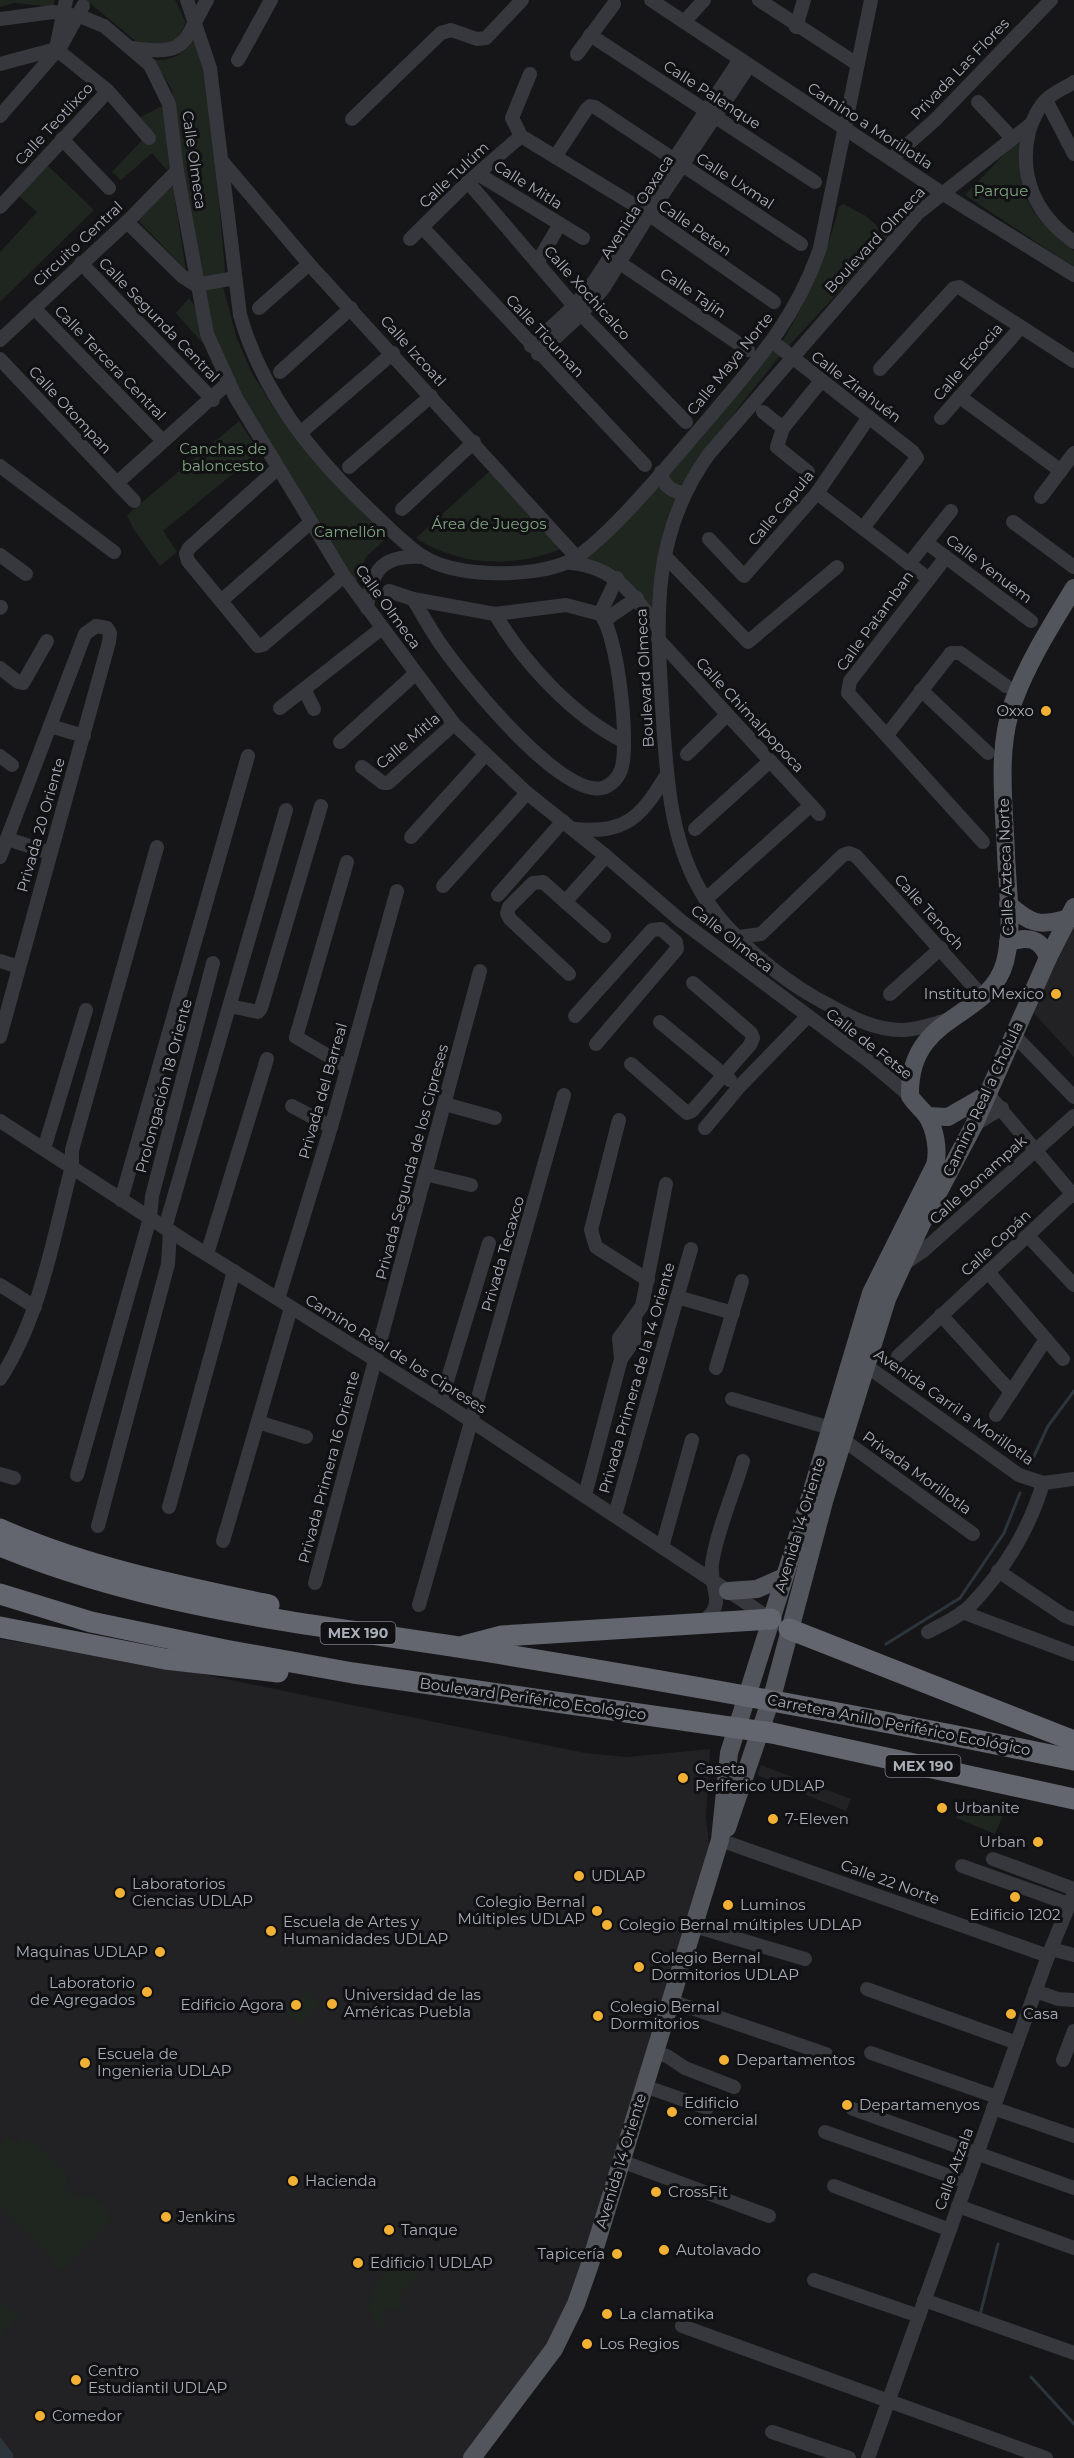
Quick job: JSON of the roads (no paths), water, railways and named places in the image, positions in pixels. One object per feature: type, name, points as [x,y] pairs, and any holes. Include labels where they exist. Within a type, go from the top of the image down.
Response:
[{"type":"highway","points":[[0,1529],[57,1551],[123,1571],[452,1646],[502,1636],[701,1623],[780,1624],[1074,1741]]},
{"type":"highway","name":"MEX 190","points":[[0,1546],[109,1585],[178,1603],[297,1624],[452,1646]]},
{"type":"highway","name":"Boulevard Periférico Ecológico","points":[[0,1594],[33,1606],[124,1630],[353,1673],[772,1733],[1040,1792]]},
{"type":"highway","name":"Boulevard Periférico Ecológico","points":[[0,1627],[198,1664],[262,1671],[353,1673]]},
{"type":"highway","name":"Carretera Anillo Periférico Ecológico","points":[[452,1646],[724,1690],[1074,1760]]},
{"type":"highway","name":"MEX 190","points":[[1040,1792],[1074,1799]]},
{"type":"main road","name":"Calle Azteca Norte","points":[[910,1096],[910,1086],[920,1049],[947,1020],[982,996],[1000,973],[1008,943],[1003,767],[1006,731],[1013,701],[1027,669],[1074,588]]},
{"type":"main road","points":[[1008,904],[1027,920],[1038,923],[1050,924],[1071,912]]},
{"type":"main road","name":"Camino Real a Cholula","points":[[915,1221],[974,1125],[1048,958],[1071,912]]},
{"type":"main road","points":[[1008,943],[1021,938],[1033,939],[1044,946],[1048,958]]},
{"type":"main road","points":[[927,1116],[948,1117],[988,1094]]},
{"type":"main road","points":[[910,1096],[927,1116],[936,1148],[936,1161],[915,1221]]},
{"type":"main road","name":"Avenida 14 Oriente","points":[[473,2458],[554,2349],[576,2304],[720,1840],[729,1753],[780,1624],[859,1360],[902,1266],[915,1221]]},
{"type":"main road","name":"Avenida 14 Oriente","points":[[859,1360],[871,1293],[915,1221]]},
{"type":"main road","name":"Avenida 14 Oriente","points":[[780,1624],[784,1577],[818,1496]]},
{"type":"main road","points":[[721,1586],[757,1589],[784,1577]]},
{"type":"street","name":"Calle Olmeca","points":[[187,0],[196,20],[210,68],[240,315],[248,345],[278,404],[338,478],[386,525],[424,557],[458,568],[491,573],[521,572],[576,561]]},
{"type":"street","points":[[132,48],[171,51],[188,36],[207,0]]},
{"type":"street","points":[[238,60],[272,0]]},
{"type":"street","points":[[352,119],[441,33],[451,30],[477,39],[486,38],[522,0]]},
{"type":"street","name":"Camino a Morillotla","points":[[651,0],[845,130],[1074,275]]},
{"type":"street","points":[[684,22],[704,0]]},
{"type":"street","points":[[759,0],[796,27],[857,64]]},
{"type":"street","points":[[796,27],[804,0]]},
{"type":"street","name":"Calle Maya Norte","points":[[576,561],[661,472],[773,342],[809,282],[820,248],[871,0]]},
{"type":"street","name":"Privada Las Flores","points":[[891,159],[935,120],[1051,0]]},
{"type":"street","points":[[577,54],[614,4]]},
{"type":"street","name":"Calle Olmeca","points":[[0,19],[73,7],[104,26],[150,65],[169,104],[177,171],[196,285],[207,334],[236,398],[344,576],[454,724],[527,793],[606,856],[680,920],[807,1017]]},
{"type":"street","points":[[0,116],[47,64],[56,49],[73,7]]},
{"type":"street","name":"Calle Palenque","points":[[590,35],[815,182]]},
{"type":"street","points":[[0,64],[56,49]]},
{"type":"street","points":[[56,49],[108,91],[149,138]]},
{"type":"street","name":"Avenida Oaxaca","points":[[578,310],[745,63]]},
{"type":"street","points":[[521,136],[512,118],[530,74]]},
{"type":"street","points":[[1074,82],[1046,100],[1031,124],[1025,149],[1026,173],[1032,196],[1048,220],[1074,242]]},
{"type":"street","name":"Calle Teotlixco","points":[[0,207],[108,91]]},
{"type":"street","points":[[1046,100],[1074,154]]},
{"type":"street","points":[[978,102],[1012,138]]},
{"type":"street","name":"Calle Uxmal","points":[[555,157],[590,106],[801,244]]},
{"type":"street","name":"Boulevard Olmeca","points":[[947,1020],[904,1030],[882,1028],[848,1016],[798,988],[739,937],[706,899],[673,821],[666,776],[657,600],[665,556],[685,493],[709,454],[918,213],[1031,124]]},
{"type":"street","name":"Calle Peten","points":[[521,136],[645,212],[774,302]]},
{"type":"street","name":"Calle Tulúm","points":[[410,239],[473,178],[521,136]]},
{"type":"street","points":[[62,139],[109,188]]},
{"type":"street","name":"Calle Izcoatl","points":[[221,160],[309,264],[474,442],[576,561]]},
{"type":"street","name":"Circuito Central","points":[[0,340],[127,222],[177,171]]},
{"type":"street","name":"Calle Mitla","points":[[473,178],[583,238]]},
{"type":"street","name":"Calle Xochicalco","points":[[473,178],[537,263],[578,310],[686,422]]},
{"type":"street","name":"Avenida Oaxaca","points":[[534,350],[603,289],[620,263],[645,212]]},
{"type":"street","points":[[127,222],[182,276],[196,285],[235,278]]},
{"type":"street","points":[[537,263],[560,224]]},
{"type":"street","name":"Calle Ticuman","points":[[423,228],[534,350],[645,465]]},
{"type":"street","name":"Calle Tajín","points":[[620,263],[748,350]]},
{"type":"street","name":"Calle Segunda Central","points":[[81,264],[213,400]]},
{"type":"street","points":[[259,308],[309,264]]},
{"type":"street","points":[[880,369],[954,288],[963,288],[1074,362]]},
{"type":"street","name":"Calle Tercera Central","points":[[34,308],[162,440]]},
{"type":"street","points":[[280,372],[351,308]]},
{"type":"street","name":"Calle Escocia","points":[[941,418],[1020,328]]},
{"type":"street","name":"Calle Zirahuén","points":[[773,342],[913,452],[917,458],[863,528]]},
{"type":"street","points":[[306,428],[393,353]]},
{"type":"street","name":"Calle Otompan","points":[[0,359],[134,501]]},
{"type":"street","points":[[808,472],[777,447],[783,428],[821,381]]},
{"type":"street","points":[[117,483],[162,440],[213,400],[229,382]]},
{"type":"street","points":[[349,467],[431,396]]},
{"type":"street","points":[[960,397],[1061,471]]},
{"type":"street","points":[[763,412],[783,428]]},
{"type":"street","name":"Calle Capula","points":[[709,539],[744,576],[817,493],[869,417]]},
{"type":"street","points":[[693,436],[709,454]]},
{"type":"street","points":[[402,508],[474,442]]},
{"type":"street","points":[[1041,497],[1074,453]]},
{"type":"street","points":[[0,466],[114,552]]},
{"type":"street","points":[[278,468],[189,548],[186,554],[188,561],[258,646],[263,645],[344,576]]},
{"type":"street","points":[[661,472],[662,479],[671,490],[685,493]]},
{"type":"street","name":"Calle Patamban","points":[[817,493],[929,579],[850,681],[848,693],[983,842]]},
{"type":"street","points":[[909,564],[951,511]]},
{"type":"street","points":[[221,601],[311,522]]},
{"type":"street","points":[[1013,522],[1074,567]]},
{"type":"street","name":"Calle Yenuem","points":[[927,543],[1031,621]]},
{"type":"street","points":[[0,555],[26,574]]},
{"type":"street","points":[[665,556],[748,642],[837,567]]},
{"type":"street","points":[[367,608],[372,580],[382,566],[398,558],[424,557]]},
{"type":"street","points":[[929,579],[946,557]]},
{"type":"street","points":[[413,599],[441,645],[495,712],[532,749],[569,780],[587,787],[602,788],[612,783],[622,769],[623,741],[619,669],[615,644],[603,617],[617,578],[576,561]]},
{"type":"street","name":"Calle Chimalpopoca","points":[[617,578],[637,598],[657,633],[727,715],[815,809],[706,899]]},
{"type":"street","points":[[389,591],[413,599],[495,614],[566,605],[603,617],[637,598]]},
{"type":"street","points":[[495,614],[513,642],[555,689],[605,732],[623,741]]},
{"type":"street","name":"Privada 20 Oriente","points":[[0,1037],[109,642],[110,633],[102,627],[90,628],[85,634],[50,726]]},
{"type":"street","points":[[280,708],[382,628]]},
{"type":"street","points":[[0,668],[23,683],[47,641]]},
{"type":"street","points":[[886,735],[951,653],[955,651],[1006,686]]},
{"type":"street","points":[[340,742],[416,674]]},
{"type":"street","points":[[304,689],[314,708]]},
{"type":"street","points":[[921,690],[988,753]]},
{"type":"street","points":[[687,754],[727,715]]},
{"type":"street","name":"Calle Mitla","points":[[362,767],[383,783],[388,783],[454,724]]},
{"type":"street","points":[[50,853],[3,846],[50,726],[84,736]]},
{"type":"street","points":[[411,837],[485,755]]},
{"type":"street","points":[[0,756],[12,765]]},
{"type":"street","points":[[121,1200],[248,756]]},
{"type":"street","points":[[695,829],[770,761]]},
{"type":"street","points":[[498,895],[568,825],[609,829],[632,820],[643,810],[666,776]]},
{"type":"street","points":[[443,886],[527,793]]},
{"type":"street","points":[[230,1006],[258,1012],[261,1008],[321,806]]},
{"type":"street","points":[[98,1526],[168,1264],[168,1230],[286,810]]},
{"type":"street","points":[[2,1372],[26,1332],[35,1307],[72,1166],[72,1150],[157,847]]},
{"type":"street","name":"Calle Tenoch","points":[[739,937],[762,934],[849,853],[856,856],[982,996]]},
{"type":"street","points":[[565,902],[606,856]]},
{"type":"street","points":[[347,862],[296,1037],[347,1067]]},
{"type":"street","points":[[569,974],[510,919],[507,913],[509,907],[538,880],[604,936]]},
{"type":"street","name":"Privada del Barreal","points":[[278,1299],[331,1127],[397,891]]},
{"type":"street","points":[[668,935],[680,920]]},
{"type":"street","points":[[575,1016],[652,930],[661,928],[676,942],[677,950],[596,1044]]},
{"type":"street","points":[[890,994],[940,948]]},
{"type":"street","points":[[0,962],[20,967]]},
{"type":"street","name":"Prolongación 18 Oriente","points":[[77,1475],[150,1218],[152,1196],[213,963]]},
{"type":"street","name":"Privada Segunda de los Cipreses","points":[[375,1360],[480,971]]},
{"type":"street","points":[[631,1064],[687,1113],[692,1111],[750,1045],[753,1038],[751,1032],[693,983]]},
{"type":"street","points":[[44,1149],[86,1010]]},
{"type":"street","points":[[705,1128],[739,1087],[807,1017]]},
{"type":"street","name":"Calle de Fetse","points":[[807,1017],[871,1063],[910,1096]]},
{"type":"street","points":[[660,1022],[739,1087]]},
{"type":"street","points":[[1014,1035],[1074,1097]]},
{"type":"street","points":[[207,1254],[267,1059]]},
{"type":"street","points":[[988,1094],[1073,1195]]},
{"type":"street","name":"Privada Tecaxco","points":[[419,1605],[474,1422],[564,1095]]},
{"type":"street","points":[[445,1104],[495,1118]]},
{"type":"street","points":[[292,1106],[331,1127]]},
{"type":"street","points":[[974,1125],[1002,1108]]},
{"type":"street","name":"Calle Bonampak","points":[[902,1266],[923,1251],[1074,1116]]},
{"type":"street","points":[[619,1120],[591,1230],[592,1239],[596,1247],[648,1280]]},
{"type":"street","name":"Camino Real de los Cipreses","points":[[0,1121],[190,1244],[474,1422],[780,1624]]},
{"type":"street","points":[[425,1174],[471,1185]]},
{"type":"street","points":[[585,1495],[621,1359],[619,1338],[635,1319],[642,1306],[666,1184]]},
{"type":"street","name":"Calle Copán","points":[[898,1356],[1073,1195]]},
{"type":"street","points":[[1028,1236],[1074,1285]]},
{"type":"street","points":[[441,1401],[489,1243]]},
{"type":"street","points":[[168,1264],[190,1244]]},
{"type":"street","name":"Privada Primera de la 14 Oriente","points":[[615,1515],[691,1249]]},
{"type":"street","points":[[169,1507],[234,1271]]},
{"type":"street","points":[[988,1272],[1063,1359]]},
{"type":"street","points":[[716,1368],[742,1281]]},
{"type":"street","points":[[0,1285],[35,1307]]},
{"type":"street","points":[[677,1297],[733,1313]]},
{"type":"street","points":[[223,1541],[291,1308]]},
{"type":"street","points":[[941,1315],[1011,1392]]},
{"type":"street","points":[[996,1415],[1046,1339]]},
{"type":"street","name":"Privada Primera 16 Oriente","points":[[315,1583],[375,1360]]},
{"type":"street","name":"Avenida Carril a Morillotla","points":[[859,1360],[1019,1474],[1043,1483],[1074,1479]]},
{"type":"street","name":"Privada Morillotla","points":[[732,1399],[836,1433],[973,1534]]},
{"type":"street","points":[[258,1422],[306,1437]]},
{"type":"street","points":[[662,1547],[692,1440]]},
{"type":"street","points":[[701,1623],[711,1614],[721,1586],[712,1562],[743,1461]]},
{"type":"street","points":[[0,1474],[14,1478]]},
{"type":"street","points":[[928,1632],[971,1606],[998,1571],[1031,1519],[1043,1483]]},
{"type":"street","points":[[998,1571],[1065,1616],[1074,1619]]},
{"type":"street","points":[[962,1612],[1074,1654]]},
{"type":"street","points":[[1040,1792],[1074,1809]]},
{"type":"street","name":"Calle 22 Norte","points":[[720,1840],[1049,1952],[1074,1955]]},
{"type":"street","points":[[993,1859],[1072,1895]]},
{"type":"street","points":[[962,1866],[1072,1895]]},
{"type":"street","name":"Calle Atzala","points":[[868,2458],[1049,1952],[1072,1895]]},
{"type":"street","points":[[694,1926],[805,1959]]},
{"type":"street","points":[[1037,1987],[1058,1999],[1072,1999]]},
{"type":"street","points":[[867,1989],[1017,2043]]},
{"type":"street","points":[[671,2001],[826,2054]]},
{"type":"street","points":[[1063,2060],[1074,2031]]},
{"type":"street","points":[[654,2053],[667,2056],[685,2068],[734,2087]]},
{"type":"street","points":[[871,2053],[1074,2136]]},
{"type":"street","points":[[644,2086],[707,2108]]},
{"type":"street","points":[[853,2109],[1074,2188]]},
{"type":"street","points":[[825,2132],[967,2181]]},
{"type":"street","points":[[621,2161],[769,2216]]},
{"type":"street","points":[[834,2186],[950,2230]]},
{"type":"street","points":[[958,2206],[1074,2248]]},
{"type":"street","points":[[814,2280],[919,2316]]},
{"type":"street","points":[[924,2300],[1074,2353]]},
{"type":"street","points":[[682,2326],[1046,2458]]},
{"type":"street","points":[[772,2432],[849,2458]]},
{"type":"waterway","points":[[1029,1467],[1048,1426],[1074,1391]]},
{"type":"waterway","points":[[886,1644],[960,1598],[1004,1533],[1020,1493]]},
{"type":"waterway","points":[[980,2315],[998,2244]]},
{"type":"waterway","points":[[1031,2377],[1074,2424]]},
{"type":"place","name":"Oxxo","points":[[1046,711]]},
{"type":"place","name":"Instituto Mexico","points":[[1056,994]]},
{"type":"place","name":"Caseta Periferico UDLAP","points":[[683,1778]]},
{"type":"place","name":"Urbanite","points":[[942,1808]]},
{"type":"place","name":"7-Eleven","points":[[773,1819]]},
{"type":"place","name":"Urban","points":[[1038,1842]]},
{"type":"place","name":"UDLAP","points":[[579,1876]]},
{"type":"place","name":"Laboratorios Ciencias UDLAP","points":[[120,1893]]},
{"type":"place","name":"Edificio 1202","points":[[1015,1897]]},
{"type":"place","name":"Luminos","points":[[728,1905]]},
{"type":"place","name":"Colegio Bernal Múltiples UDLAP","points":[[597,1911]]},
{"type":"place","name":"Colegio Bernal múltiples UDLAP","points":[[607,1925]]},
{"type":"place","name":"Escuela de Artes y Humanidades UDLAP","points":[[271,1931]]},
{"type":"place","name":"Maquinas UDLAP","points":[[160,1952]]},
{"type":"place","name":"Colegio Bernal Dormitorios UDLAP","points":[[639,1967]]},
{"type":"place","name":"Laboratorio de Agregados","points":[[147,1992]]},
{"type":"place","name":"Universidad de las Américas Puebla","points":[[332,2004]]},
{"type":"place","name":"Edificio Agora","points":[[296,2005]]},
{"type":"place","name":"Casa","points":[[1011,2014]]},
{"type":"place","name":"Colegio Bernal Dormitorios","points":[[598,2016]]},
{"type":"place","name":"Departamentos","points":[[724,2060]]},
{"type":"place","name":"Escuela de Ingenieria UDLAP","points":[[85,2063]]},
{"type":"place","name":"Departamenyos","points":[[847,2105]]},
{"type":"place","name":"Edificio comercial","points":[[672,2112]]},
{"type":"place","name":"Hacienda","points":[[293,2181]]},
{"type":"place","name":"CrossFit","points":[[656,2192]]},
{"type":"place","name":"Jenkins","points":[[166,2217]]},
{"type":"place","name":"Tanque","points":[[389,2230]]},
{"type":"place","name":"Autolavado","points":[[664,2250]]},
{"type":"place","name":"Tapicería","points":[[617,2254]]},
{"type":"place","name":"Edificio 1 UDLAP","points":[[358,2263]]},
{"type":"place","name":"La clamatika","points":[[607,2314]]},
{"type":"place","name":"Los Regios","points":[[587,2344]]},
{"type":"place","name":"Centro Estudiantil UDLAP","points":[[76,2380]]},
{"type":"place","name":"Comedor","points":[[40,2416]]},
{"type":"park label","name":"Parque","points":[[1001,191]]},
{"type":"park label","name":"Canchas de baloncesto","points":[[223,458]]},
{"type":"park label","name":"Área de Juegos","points":[[489,524]]},
{"type":"park label","name":"Camellón","points":[[350,532]]}]
